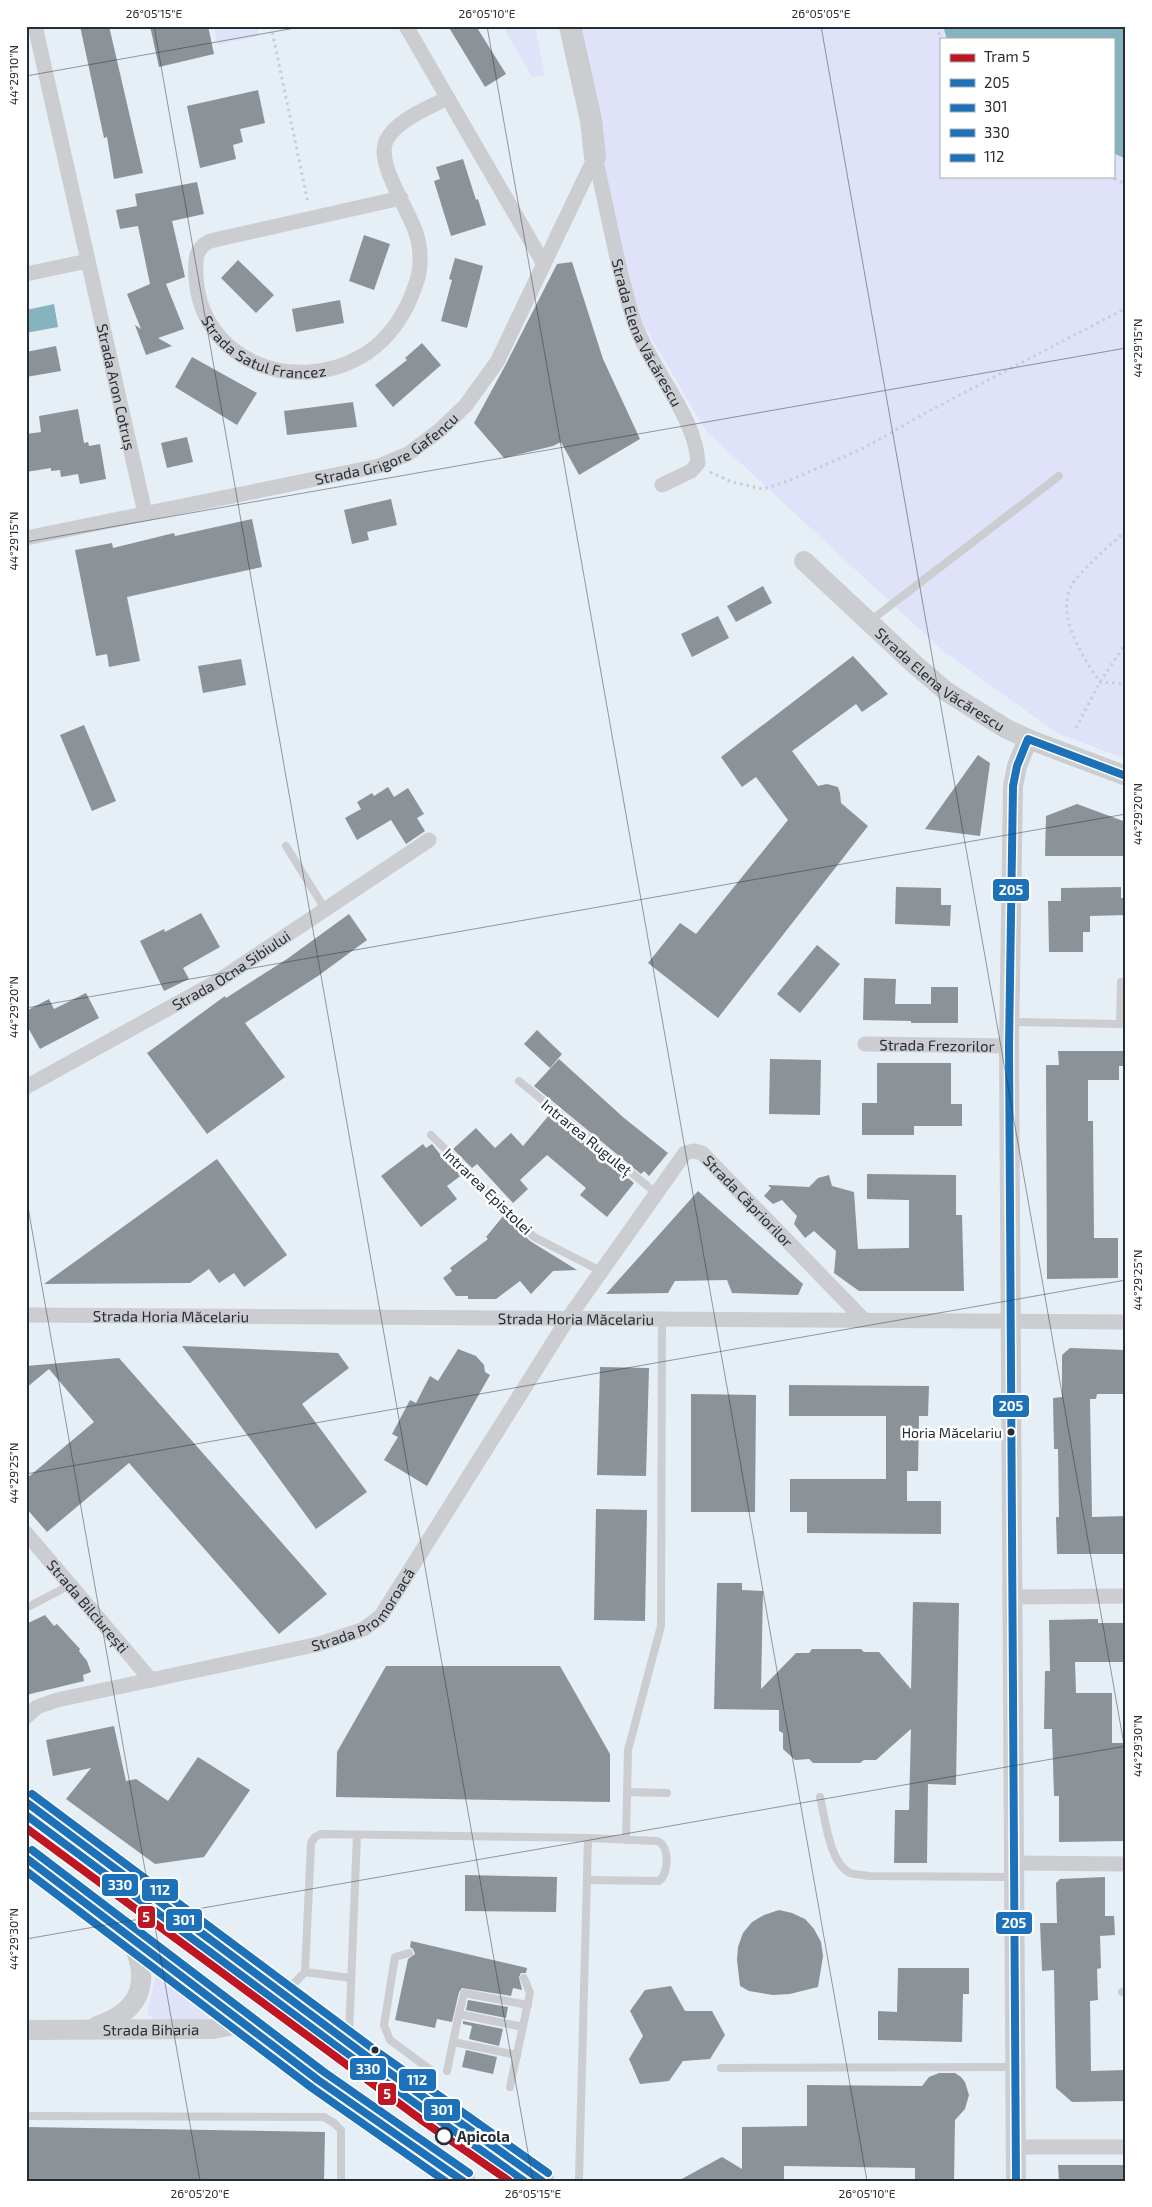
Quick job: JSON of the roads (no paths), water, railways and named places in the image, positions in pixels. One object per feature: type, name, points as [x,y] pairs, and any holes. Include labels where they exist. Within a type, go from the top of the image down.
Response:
[{"type":"main road","points":[[570,26],[591,120],[595,158]]},
{"type":"main road","points":[[26,1802],[349,2042],[542,2181]]},
{"type":"main road","points":[[26,1858],[245,2022],[318,2080],[462,2181]]},
{"type":"street","name":"Strada Aron Cotruș","points":[[36,26],[145,513]]},
{"type":"street","points":[[406,26],[544,264]]},
{"type":"street","name":"Strada Satul Francez","points":[[401,198],[210,241],[201,245],[196,254],[196,284],[200,304],[209,324],[221,340],[238,355],[263,366],[287,372],[314,373],[339,367],[363,356],[386,337],[402,316],[415,288],[421,261],[417,234],[401,198],[391,181],[386,162],[385,143],[395,128],[447,98]]},
{"type":"street","name":"Strada Grigore Gafencu","points":[[26,538],[379,466],[408,454],[440,430],[466,405],[497,362],[595,158]]},
{"type":"street","name":"Strada Elena Văcărescu","points":[[595,158],[634,323],[688,426],[697,450],[698,464],[691,471],[662,485]]},
{"type":"street","points":[[26,274],[88,261]]},
{"type":"street","name":"Strada Elena Văcărescu","points":[[804,561],[924,674],[948,692],[1005,728],[1028,739],[1126,776]]},
{"type":"street","points":[[1016,2181],[1009,1022],[1013,786],[1016,766],[1028,739]]},
{"type":"street","name":"Strada Ocna Sibiului","points":[[26,1086],[218,981],[429,840]]},
{"type":"street","name":"Strada Frezorilor","points":[[866,1044],[1009,1046]]},
{"type":"street","name":"Strada Căpriorilor","points":[[569,1317],[685,1154],[694,1151],[702,1153],[864,1320]]},
{"type":"street","name":"Strada Horia Măcelariu","points":[[26,1315],[1126,1322]]},
{"type":"street","name":"Strada Promoroacă","points":[[26,1717],[37,1707],[46,1703],[319,1644],[364,1630],[381,1616],[569,1317]]},
{"type":"street","name":"Strada Bilciurești","points":[[26,1533],[151,1680]]},
{"type":"street","points":[[1013,1596],[1126,1596]]},
{"type":"street","points":[[1014,1870],[1126,1864]]},
{"type":"street","name":"Strada Biharia","points":[[86,2029],[119,2017],[135,2000],[142,1982],[142,1966],[129,1936]]},
{"type":"street","name":"Strada Biharia","points":[[26,2030],[213,2029],[245,2022]]},
{"type":"street","points":[[1016,2147],[1126,2147]]},
{"type":"lane","points":[[869,622],[1059,476]]},
{"type":"lane","points":[[286,846],[325,908]]},
{"type":"lane","points":[[1009,1022],[1120,1024],[1121,982]]},
{"type":"lane","name":"Intrarea Ruguleț","points":[[519,1081],[656,1193]]},
{"type":"lane","name":"Intrarea Epistolei","points":[[431,1135],[534,1237],[601,1271]]},
{"type":"lane","points":[[626,1840],[628,1750],[661,1626],[662,1319]]},
{"type":"lane","points":[[26,1608],[70,1585]]},
{"type":"lane","points":[[627,1792],[667,1793]]},
{"type":"lane","points":[[820,1797],[831,1845],[840,1863],[850,1873],[870,1876],[1014,1870]]},
{"type":"lane","points":[[284,1993],[305,1972],[311,1843],[315,1837],[321,1834],[588,1838],[662,1843],[665,1848],[665,1874],[664,1878],[659,1881],[587,1880]]},
{"type":"lane","points":[[349,2042],[357,1835]]},
{"type":"lane","points":[[579,2181],[588,1838]]},
{"type":"lane","points":[[409,1953],[395,1957],[384,2025],[390,2040],[432,2071]]},
{"type":"lane","points":[[305,1972],[351,1978]]},
{"type":"lane","points":[[510,2087],[530,1993],[524,1978]]},
{"type":"lane","points":[[447,2071],[464,1992],[528,2005]]},
{"type":"lane","points":[[459,2014],[523,2027]]},
{"type":"lane","points":[[454,2042],[517,2055]]},
{"type":"lane","points":[[721,2068],[1016,2067]]},
{"type":"lane","points":[[26,2116],[324,2117],[341,2130],[341,2181]]},
{"type":"tram line","name":"5","points":[[26,1828],[427,2124],[509,2181]]},
{"type":"place","name":"Horia Măcelariu","points":[[1011,1432]]},
{"type":"place","name":"Apicola","points":[[444,2136]]}]
